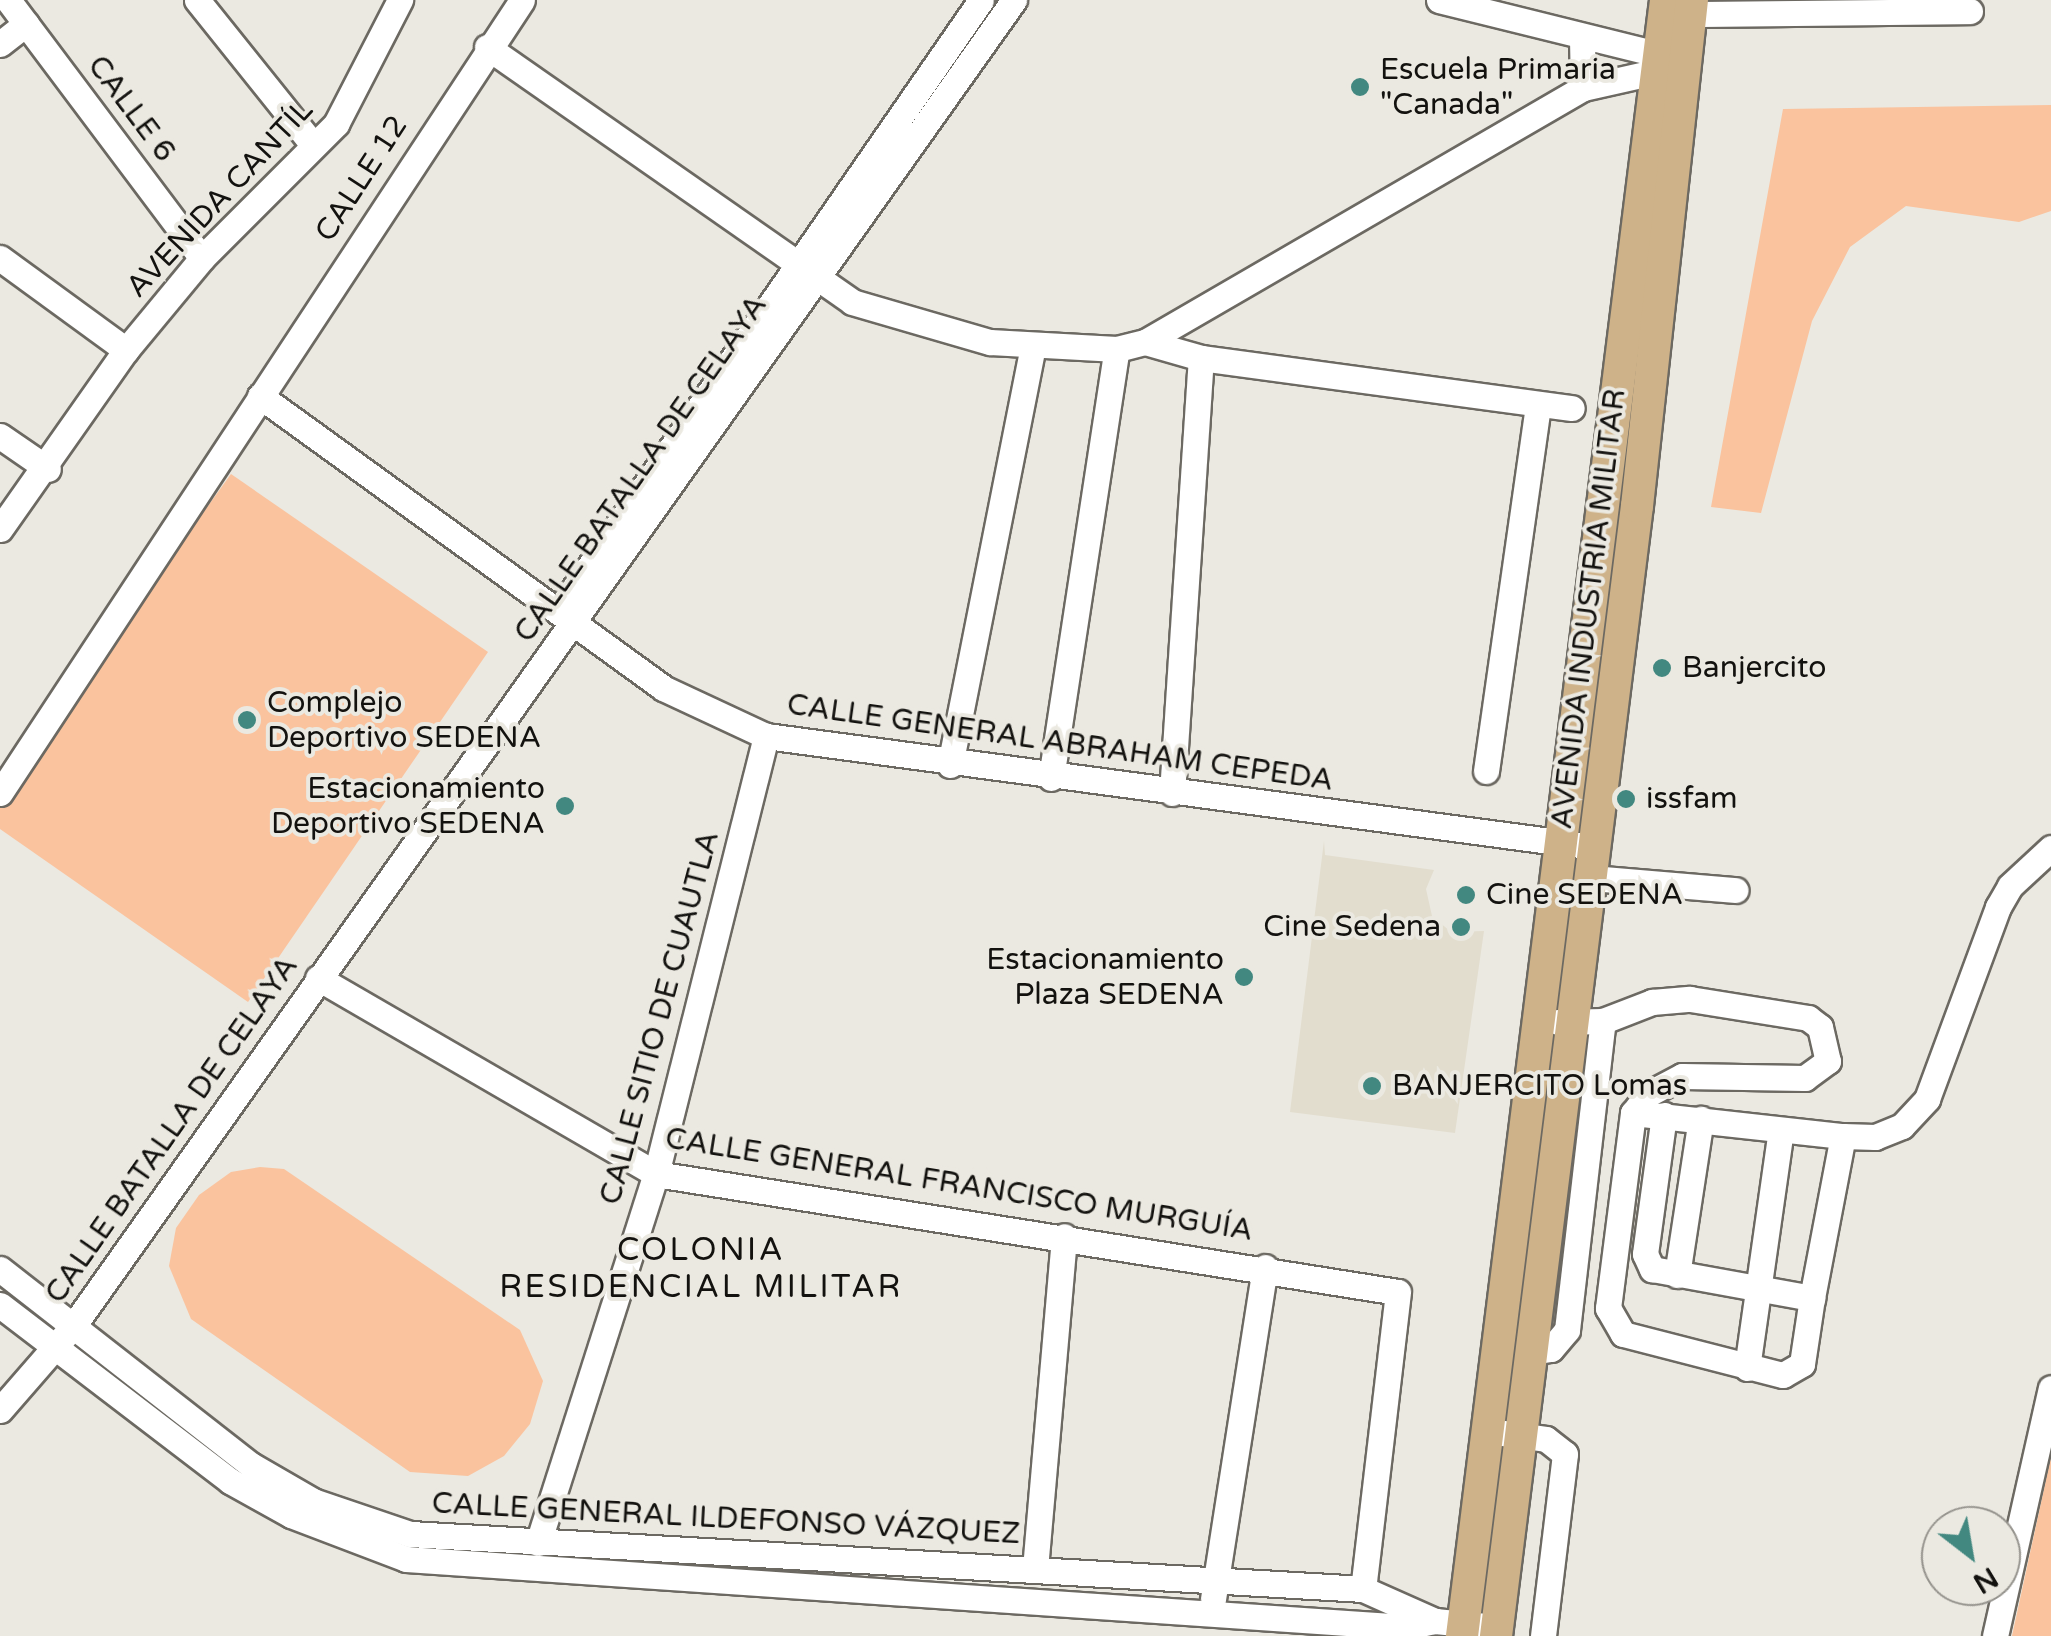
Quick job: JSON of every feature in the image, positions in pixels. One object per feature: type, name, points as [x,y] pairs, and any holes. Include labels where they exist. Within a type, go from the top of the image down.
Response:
[{"type":"main road","name":"AVENIDA INDUSTRIA MILITAR","points":[[1453,1627],[1488,1432],[1654,64],[1683,5]]},
{"type":"main road","name":"AVENIDA INDUSTRIA MILITAR","points":[[1496,1632],[1531,1352],[1589,1022],[1594,862],[1688,68],[1683,5]]},
{"type":"street","name":"CALLE 6","points":[[8,0],[202,258]]},
{"type":"street","points":[[197,0],[313,146]]},
{"type":"street","name":"CALLE 12","points":[[0,793],[487,47],[522,0]]},
{"type":"street","name":"CALLE BATALLA DE CELAYA","points":[[808,271],[981,0]]},
{"type":"street","name":"CALLE BATALLA DE CELAYA","points":[[69,1320],[808,271],[1014,0]]},
{"type":"street","points":[[1439,0],[1591,41],[1654,64],[1688,68]]},
{"type":"street","name":"AVENIDA CANTÍL","points":[[0,529],[48,469],[126,350],[202,258],[313,146],[359,90],[390,5]]},
{"type":"street","points":[[1683,5],[1970,10]]},
{"type":"street","points":[[0,44],[26,24]]},
{"type":"street","points":[[1583,88],[1591,41]]},
{"type":"street","points":[[487,47],[852,302],[990,342],[1117,349],[1145,342],[1583,88],[1654,64]]},
{"type":"street","points":[[0,258],[126,350]]},
{"type":"street","points":[[1145,342],[1202,358],[1572,408]]},
{"type":"street","points":[[950,765],[1033,346]]},
{"type":"street","points":[[1051,778],[1117,349]]},
{"type":"street","points":[[1172,793],[1202,358]]},
{"type":"street","name":"CALLE GENERAL ABRAHAM CEPEDA","points":[[260,396],[663,688],[766,736],[950,765],[1560,843],[1594,862],[1736,890]]},
{"type":"street","points":[[1486,771],[1538,405]]},
{"type":"street","points":[[0,436],[48,469]]},
{"type":"street","name":"CALLE BATALLA DE CELAYA","points":[[0,1410],[318,978],[564,619]]},
{"type":"street","name":"CALLE SITIO DE CUAUTLA","points":[[538,1543],[656,1174],[766,736]]},
{"type":"street","points":[[1633,1113],[1876,1137],[1917,1114],[1998,907],[2010,886],[2051,848]]},
{"type":"street","name":"CALLE GENERAL FRANCISCO MURGUÍA","points":[[318,978],[656,1174],[1265,1267],[1398,1292],[1363,1589]]},
{"type":"street","points":[[1538,1020],[1589,1022],[1652,1002],[1690,999],[1808,1018],[1828,1038],[1828,1060],[1805,1078],[1682,1076],[1648,1094],[1633,1113],[1610,1316],[1623,1334],[1747,1368],[1783,1375],[1797,1369],[1843,1136]]},
{"type":"street","points":[[1664,1115],[1645,1254],[1652,1269],[1812,1298]]},
{"type":"street","points":[[1676,1274],[1701,1119]]},
{"type":"street","points":[[1747,1368],[1782,1130]]},
{"type":"street","points":[[1035,1569],[1064,1236]]},
{"type":"street","points":[[1210,1613],[1265,1267]]},
{"type":"street","name":"CALLE GENERAL ILDEFONSO VÁZQUEZ","points":[[0,1269],[251,1464],[312,1501],[410,1534],[1363,1589],[1406,1616]]},
{"type":"street","name":"CALLE GENERAL ILDEFONSO VÁZQUEZ","points":[[0,1305],[230,1481],[291,1514],[406,1559],[1210,1613],[1406,1616],[1496,1632]]},
{"type":"street","name":"CALLE BATALLA DE CELAYA","points":[[0,1386],[51,1341]]},
{"type":"street","points":[[1995,1636],[2051,1388]]},
{"type":"street","points":[[1488,1432],[1557,1444],[1567,1468],[1543,1636]]},
{"type":"shaded area","points":[[2051,105],[2051,211],[2019,222],[1906,206],[1850,247],[1812,321],[1761,513],[1711,507],[1783,109]]},
{"type":"shaded area","name":"Complejo Deportivo SEDENA","points":[[231,474],[488,652],[248,1002],[0,829],[0,794]]},
{"type":"shaded area","points":[[1324,841],[1325,855],[1434,870],[1426,889],[1432,916],[1451,932],[1484,931],[1455,1133],[1290,1112]]},
{"type":"shaded area","points":[[260,1167],[284,1169],[520,1330],[543,1381],[530,1424],[504,1456],[468,1476],[410,1472],[191,1319],[169,1266],[176,1228],[199,1195],[231,1172]]},
{"type":"shaded area","points":[[2051,1457],[2051,1636],[2012,1636]]},
{"type":"place","name":"Escuela Primaria \"Canada\"","points":[[1360,87]]},
{"type":"place","name":"Banjercito","points":[[1662,668]]},
{"type":"place","name":"Complejo Deportivo SEDENA","points":[[247,720]]},
{"type":"place","name":"issfam","points":[[1626,799]]},
{"type":"place","name":"Estacionamiento Deportivo SEDENA","points":[[565,806]]},
{"type":"place","name":"Cine SEDENA","points":[[1466,895]]},
{"type":"place","name":"Cine Sedena","points":[[1461,927]]},
{"type":"place","name":"Estacionamiento Plaza SEDENA","points":[[1244,977]]},
{"type":"place","name":"BANJERCITO Lomas","points":[[1372,1086]]},
{"type":"district","name":"COLONIA RESIDENCIAL MILITAR","points":[[701,1270]]}]
